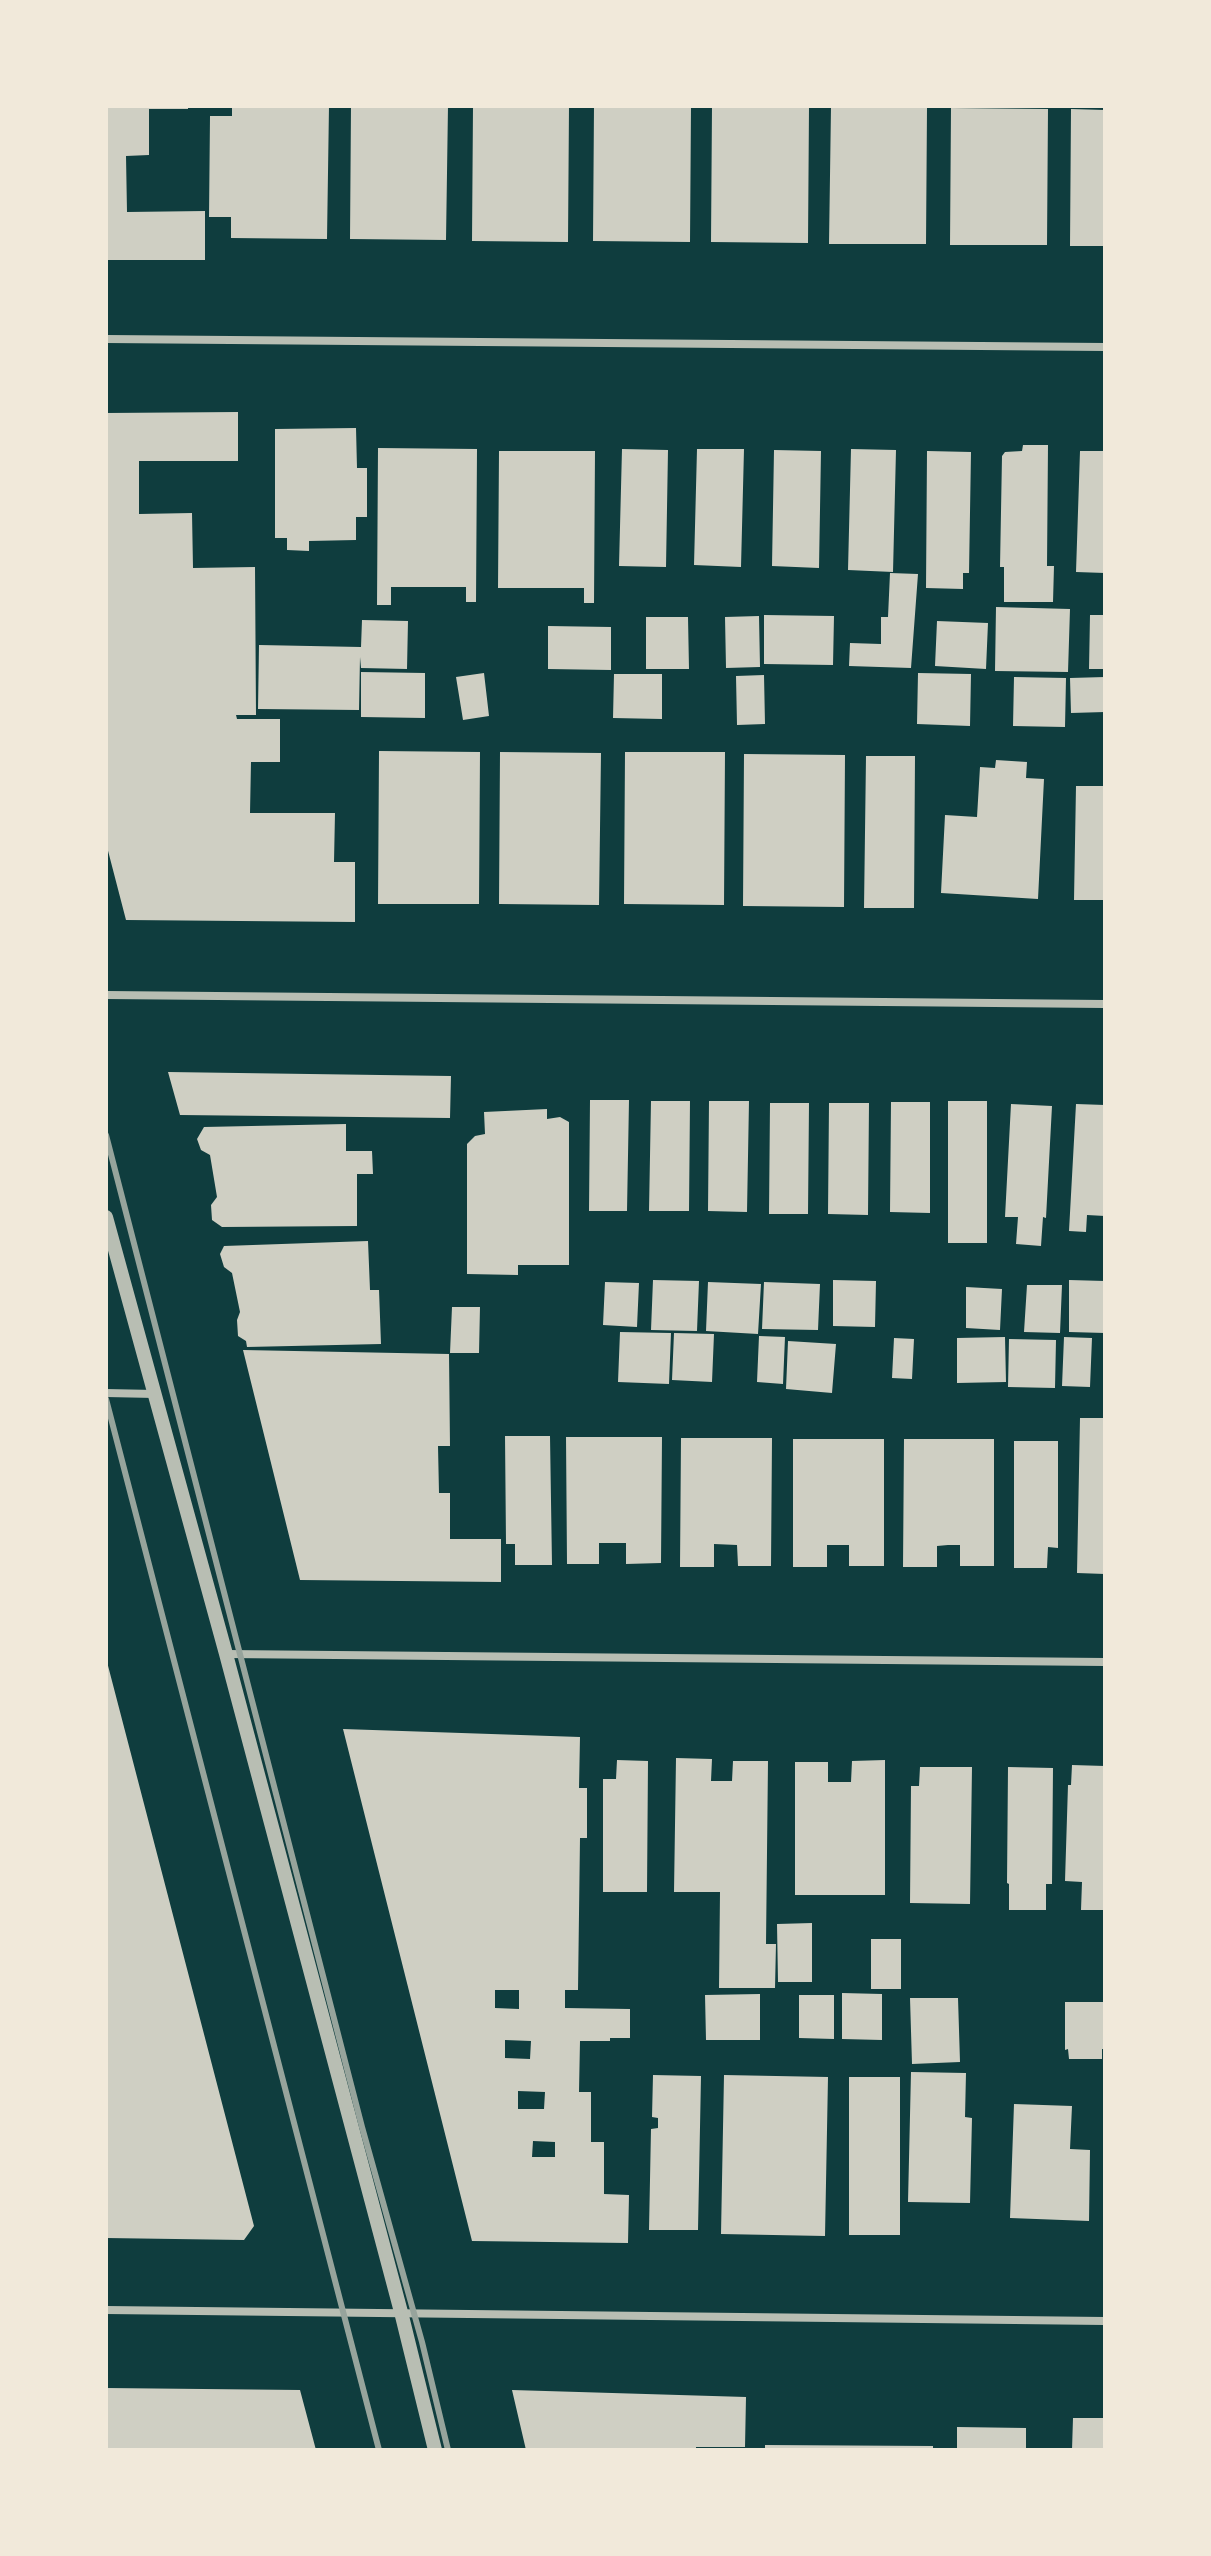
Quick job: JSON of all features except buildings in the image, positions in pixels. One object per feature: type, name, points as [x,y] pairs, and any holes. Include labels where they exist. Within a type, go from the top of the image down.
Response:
[{"type":"street","points":[[106,339],[1105,347]]},
{"type":"street","points":[[106,995],[1105,1004]]},
{"type":"street","points":[[106,1217],[226,1654],[435,2450]]},
{"type":"street","points":[[106,1393],[156,1394]]},
{"type":"street","points":[[226,1654],[1105,1662]]},
{"type":"street","points":[[106,2310],[1105,2321]]},
{"type":"railway","points":[[106,1135],[448,2450]]},
{"type":"railway","points":[[106,1399],[379,2450]]}]
